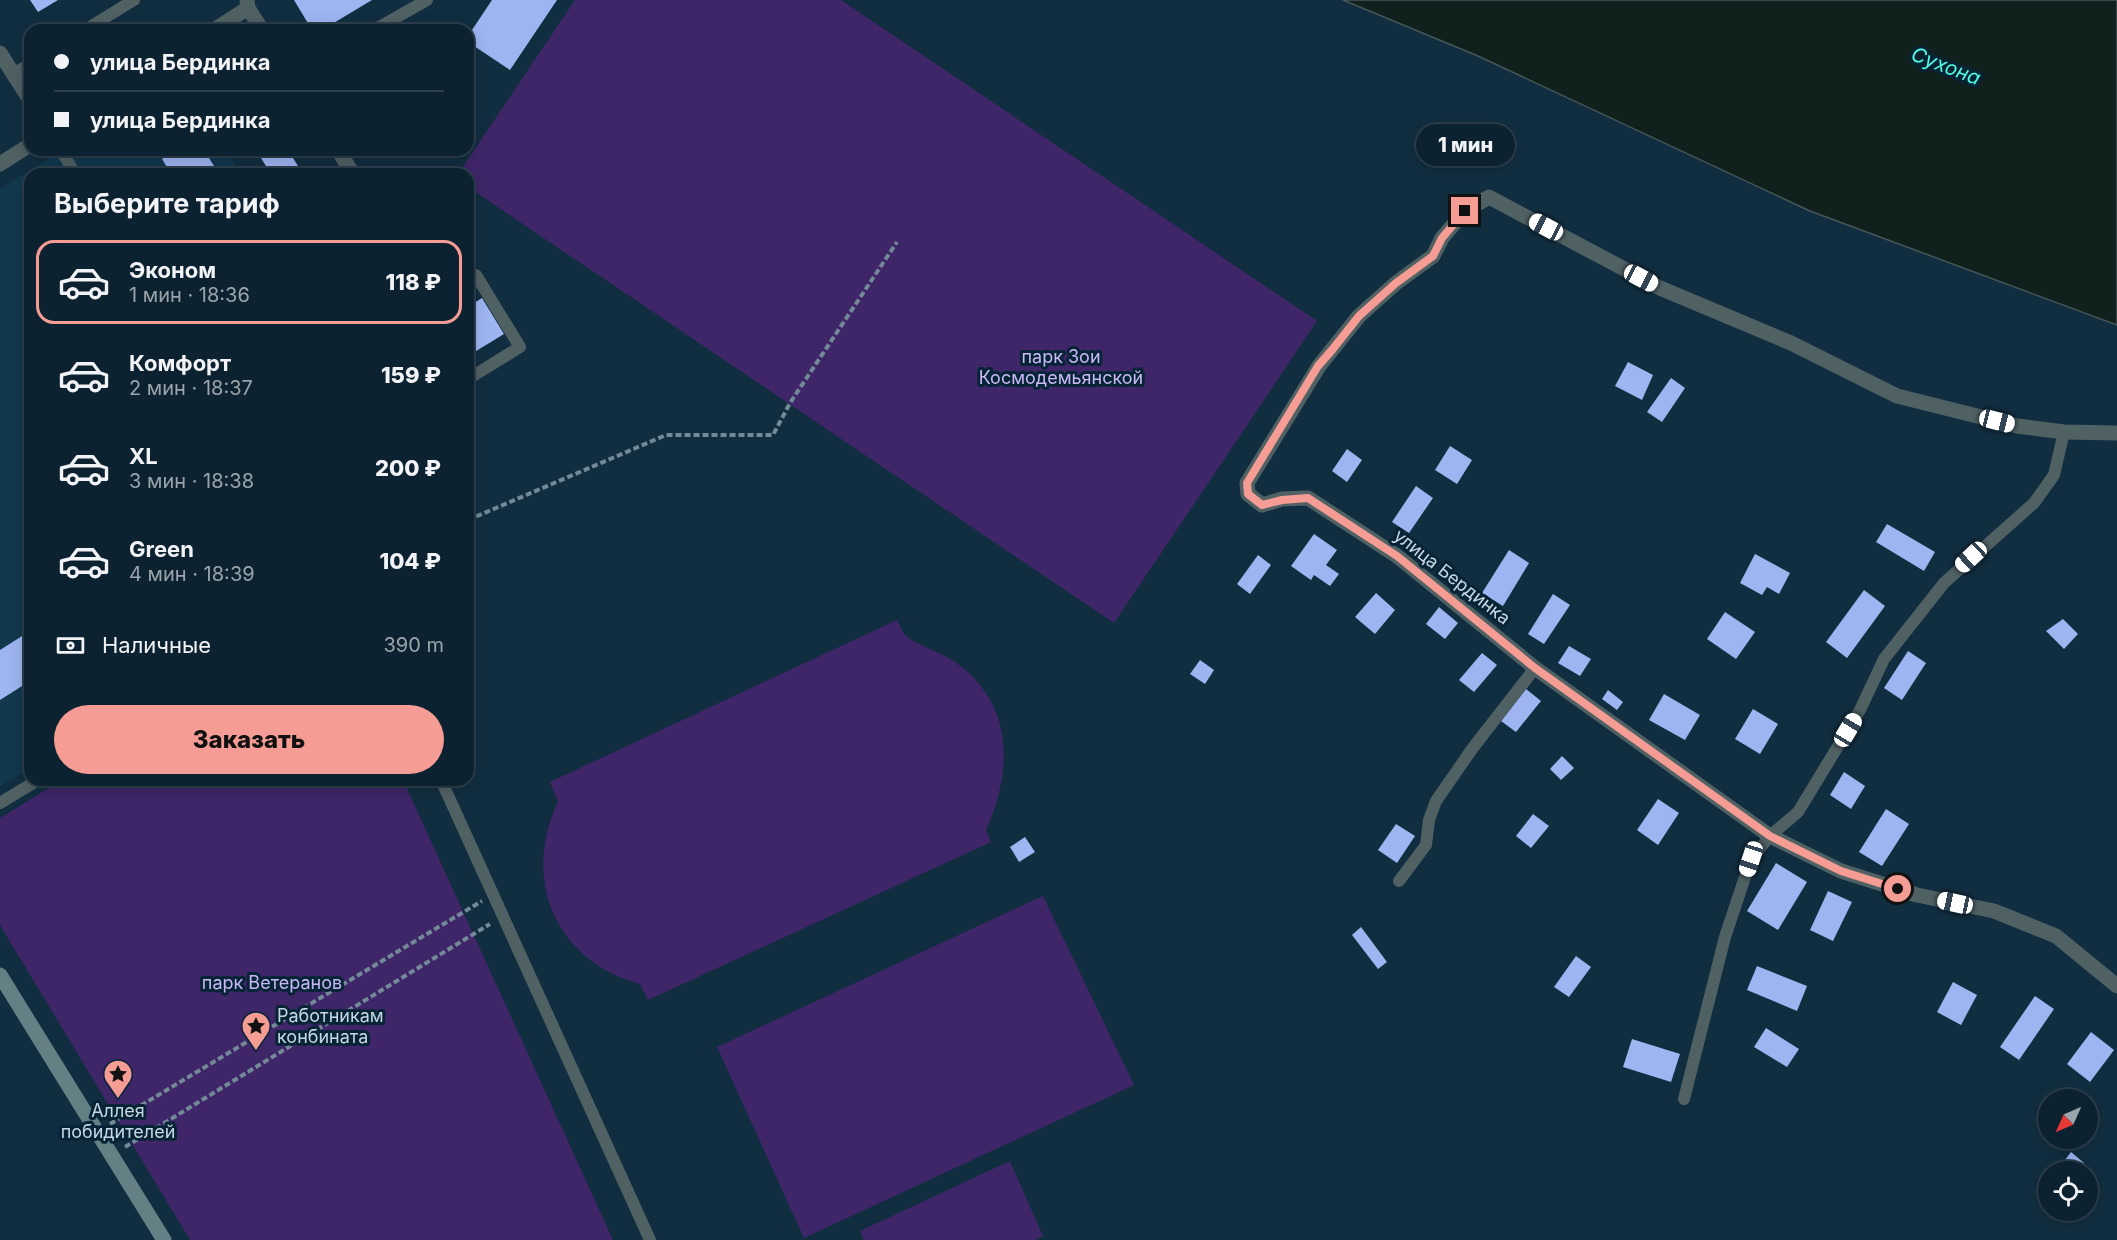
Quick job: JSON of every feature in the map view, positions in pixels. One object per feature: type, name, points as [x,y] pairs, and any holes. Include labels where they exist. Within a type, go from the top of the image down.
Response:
[{"type":"main road","points":[[0,975],[164,1240]]},
{"type":"street","points":[[222,24],[248,4],[259,24]]},
{"type":"street","points":[[0,52],[24,91]]},
{"type":"street","points":[[0,164],[24,149]]},
{"type":"street","name":"улица Бердинка","points":[[2117,433],[2064,432],[2017,426],[1897,396],[1791,343],[1660,288],[1489,197],[1465,211],[1442,238],[1433,256],[1396,283],[1352,325],[1318,366],[1247,483],[1248,494],[1262,505],[1282,500],[1308,498],[1397,556],[1535,668],[1770,836],[1841,871],[1917,895],[1994,911],[2056,936],[2117,986]]},
{"type":"lane","points":[[95,24],[134,0]]},
{"type":"lane","points":[[385,24],[427,0]]},
{"type":"lane","points":[[13,74],[24,68]]},
{"type":"lane","points":[[474,276],[476,275],[520,347],[474,375]]},
{"type":"lane","points":[[1684,1099],[1725,937],[1751,859],[1770,836],[1798,812],[1860,710],[1884,659],[1937,591],[1999,531],[2034,503],[2054,475],[2064,432]]},
{"type":"lane","points":[[1399,881],[1428,840],[1429,820],[1436,801],[1472,749],[1535,668]]},
{"type":"lane","points":[[0,803],[28,786]]},
{"type":"lane","points":[[444,786],[650,1240]]},
{"type":"path","points":[[474,517],[666,435],[773,435],[790,403],[897,242]]},
{"type":"path","points":[[97,1132],[493,895]]},
{"type":"path","points":[[111,1155],[502,916]]},
{"type":"shaded area","points":[[52,156],[230,156],[237,168],[33,168]]},
{"type":"shaded area","points":[[24,174],[24,772],[0,786],[0,189]]},
{"type":"green space","name":"парк Зои Космодемьянской","points":[[575,0],[841,0],[1317,321],[1114,623],[474,191],[474,168],[462,168],[470,156],[474,156],[474,150]]},
{"type":"green space","points":[[897,620],[906,636],[955,662],[974,679],[989,697],[998,717],[1003,739],[1004,761],[995,807],[986,830],[991,842],[648,1000],[640,984],[611,973],[587,957],[567,937],[554,914],[546,888],[543,860],[547,831],[558,802],[550,782]]},
{"type":"green space","name":"парк Ветеранов","points":[[52,786],[406,786],[613,1240],[190,1240],[0,925],[0,818]]},
{"type":"green space","points":[[1043,896],[1134,1085],[804,1238],[717,1047]]},
{"type":"green space","points":[[1010,1161],[1043,1236],[1035,1240],[864,1240],[860,1231]]},
{"type":"water","name":"Сухона","points":[[1343,0],[2117,0],[2117,325],[1810,211],[1478,56]]},
{"type":"building","points":[[30,0],[58,0],[38,12]]},
{"type":"building","points":[[294,0],[372,0],[332,24],[308,24]]},
{"type":"building","points":[[492,0],[557,0],[510,70],[474,46],[474,27]]},
{"type":"building","points":[[167,156],[208,156],[215,168],[167,168],[162,159]]},
{"type":"building","points":[[260,156],[292,156],[299,168],[267,168]]},
{"type":"building","points":[[482,298],[504,334],[474,352],[474,303]]},
{"type":"building","points":[[1628,362],[1653,375],[1642,400],[1615,386]]},
{"type":"building","points":[[1671,378],[1685,388],[1662,422],[1647,412]]},
{"type":"building","points":[[1450,446],[1472,460],[1457,484],[1435,470]]},
{"type":"building","points":[[1347,449],[1362,460],[1347,482],[1332,471]]},
{"type":"building","points":[[1416,486],[1433,498],[1409,533],[1392,522]]},
{"type":"building","points":[[1887,524],[1935,552],[1924,571],[1876,542]]},
{"type":"building","points":[[1314,534],[1337,550],[1326,565],[1339,574],[1330,586],[1314,575],[1311,580],[1291,566]]},
{"type":"building","points":[[1509,550],[1529,563],[1503,606],[1482,593]]},
{"type":"building","points":[[1755,554],[1790,573],[1779,594],[1767,587],[1762,595],[1740,583]]},
{"type":"building","points":[[1258,555],[1271,565],[1250,594],[1237,584]]},
{"type":"building","points":[[1864,590],[1885,606],[1847,658],[1826,642]]},
{"type":"building","points":[[1376,593],[1395,610],[1375,634],[1355,617]]},
{"type":"building","points":[[1553,594],[1570,605],[1544,644],[1528,634]]},
{"type":"building","points":[[1439,607],[1458,623],[1445,639],[1426,624]]},
{"type":"building","points":[[1725,612],[1755,632],[1736,659],[1707,639]]},
{"type":"building","points":[[2063,619],[2078,634],[2064,649],[2046,631]]},
{"type":"building","points":[[24,635],[24,685],[0,700],[0,650]]},
{"type":"building","points":[[1569,646],[1591,659],[1580,676],[1558,663]]},
{"type":"building","points":[[1908,651],[1926,663],[1902,700],[1884,688]]},
{"type":"building","points":[[1482,653],[1497,665],[1474,692],[1459,680]]},
{"type":"building","points":[[1200,660],[1214,670],[1205,684],[1190,674]]},
{"type":"building","points":[[1526,689],[1541,701],[1516,732],[1501,721]]},
{"type":"building","points":[[1608,690],[1623,702],[1617,710],[1602,699]]},
{"type":"building","points":[[1664,694],[1700,715],[1685,740],[1649,720]]},
{"type":"building","points":[[1753,709],[1778,724],[1760,754],[1735,739]]},
{"type":"building","points":[[1562,756],[1574,768],[1561,780],[1550,769]]},
{"type":"building","points":[[1844,772],[1865,786],[1851,809],[1830,795]]},
{"type":"building","points":[[1658,799],[1679,813],[1658,845],[1637,830]]},
{"type":"building","points":[[1886,809],[1909,824],[1882,866],[1859,852]]},
{"type":"building","points":[[1533,814],[1549,826],[1531,848],[1516,836]]},
{"type":"building","points":[[1396,824],[1415,836],[1397,863],[1378,850]]},
{"type":"building","points":[[1025,837],[1035,852],[1019,862],[1010,847]]},
{"type":"building","points":[[1776,863],[1807,882],[1778,930],[1747,911]]},
{"type":"building","points":[[1828,891],[1852,902],[1833,941],[1810,930]]},
{"type":"building","points":[[1361,927],[1387,962],[1378,969],[1352,935]]},
{"type":"building","points":[[1576,956],[1591,967],[1569,997],[1554,987]]},
{"type":"building","points":[[1757,966],[1807,986],[1797,1011],[1747,990]]},
{"type":"building","points":[[1953,982],[1977,995],[1961,1025],[1937,1012]]},
{"type":"building","points":[[2035,996],[2054,1009],[2019,1060],[2000,1047]]},
{"type":"building","points":[[1766,1028],[1799,1049],[1787,1067],[1754,1047]]},
{"type":"building","points":[[2091,1032],[2114,1050],[2090,1082],[2067,1064]]},
{"type":"building","points":[[1632,1039],[1680,1054],[1671,1082],[1623,1067]]},
{"type":"building","points":[[2071,1152],[2082,1161],[2064,1161]]},
{"type":"place","name":"Работникам конбината","points":[[256,1052]]},
{"type":"place","name":"Аллея побидителей","points":[[118,1100]]},
{"type":"route","points":[[1465,211],[1442,238],[1433,256],[1396,283],[1359,316],[1318,366],[1247,483],[1248,494],[1262,505],[1282,500],[1308,498],[1397,556],[1535,668],[1770,836],[1841,871],[1898,889]]}]
